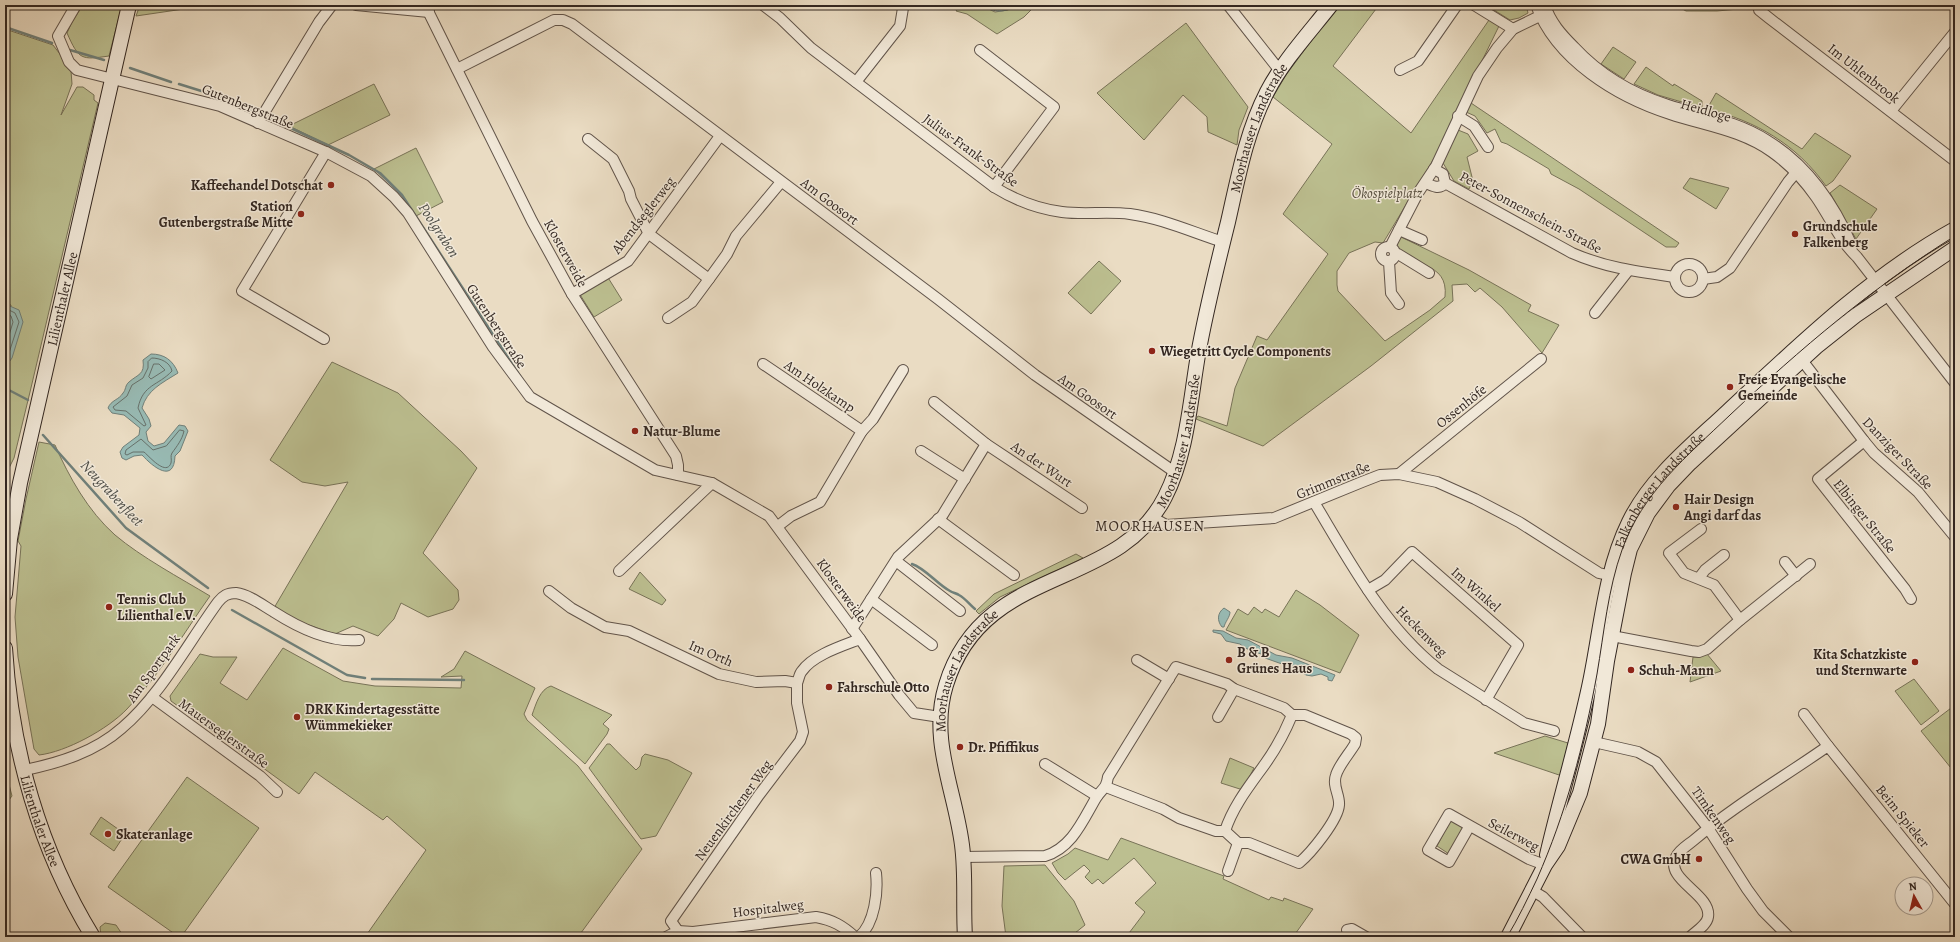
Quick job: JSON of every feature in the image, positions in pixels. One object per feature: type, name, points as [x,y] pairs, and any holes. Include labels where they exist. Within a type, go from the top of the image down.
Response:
[{"type":"street","name":"Gutenbergstraße","points":[[76,5],[58,36],[66,56],[72,66],[81,72],[220,106],[326,152],[371,176],[394,197],[408,213],[493,347],[530,397],[655,470],[678,475]]},
{"type":"street","name":"Lilienthaler Allee","points":[[5,594],[10,539],[20,483],[129,5]]},
{"type":"street","points":[[258,123],[319,22],[332,5]]},
{"type":"street","points":[[356,5],[427,9]]},
{"type":"street","name":"Julius-Frank-Straße","points":[[763,5],[780,18],[811,48],[994,188],[1008,196],[1032,206],[1063,212],[1130,214],[1152,219],[1223,242]]},
{"type":"street","points":[[1228,5],[1280,71]]},
{"type":"street","name":"Moorhauser Landstraße","points":[[965,937],[963,857],[958,821],[941,747],[940,717],[946,685],[961,650],[977,628],[994,611],[1035,587],[1117,548],[1137,533],[1152,517],[1164,499],[1176,474],[1190,413],[1205,322],[1243,157],[1251,130],[1268,89],[1331,5]]},
{"type":"street","points":[[1400,70],[1418,61],[1458,5]]},
{"type":"street","points":[[1474,5],[1513,29]]},
{"type":"street","name":"Heidloge","points":[[1536,5],[1544,11],[1562,35],[1577,50],[1619,82],[1656,101],[1725,121],[1751,131],[1776,146],[1798,170],[1846,247],[1857,257],[1955,383]]},
{"type":"street","name":"Im Uhlenbrook","points":[[1759,5],[1759,10],[1764,14],[1955,161]]},
{"type":"street","points":[[856,82],[900,26],[903,8]]},
{"type":"street","name":"Klosterweide","points":[[427,9],[532,221],[572,294],[676,456],[678,475],[712,483],[769,516],[778,526],[899,695],[914,713],[940,717]]},
{"type":"street","points":[[1399,304],[1391,293],[1392,254],[1399,230],[1434,169],[1478,76],[1497,48],[1513,29],[1544,11]]},
{"type":"street","name":"Am Goosort","points":[[457,69],[554,20],[563,20],[572,24],[938,299],[1035,375],[1176,474]]},
{"type":"street","points":[[1891,111],[1955,32]]},
{"type":"street","points":[[980,50],[1054,107],[994,188]]},
{"type":"street","points":[[1458,116],[1474,126],[1488,147]]},
{"type":"street","name":"Abendseglerweg","points":[[572,294],[628,261],[720,136]]},
{"type":"street","points":[[588,139],[613,159],[629,190],[630,199],[649,234],[709,280]]},
{"type":"street","points":[[324,339],[242,291],[326,152]]},
{"type":"street","points":[[1426,183],[1442,187],[1445,183],[1443,174],[1434,169]]},
{"type":"street","points":[[1703,279],[1717,277],[1730,268],[1798,170]]},
{"type":"street","points":[[668,318],[692,302],[727,254],[736,236],[781,182]]},
{"type":"street","name":"Peter-Sonnenschein-Straße","points":[[1445,183],[1572,253],[1601,264],[1628,271],[1675,277]]},
{"type":"street","name":"Falkenberger Landstraße","points":[[1508,937],[1545,866],[1558,846],[1582,787],[1594,742],[1612,636],[1616,577],[1621,539],[1630,520],[1656,481],[1798,355],[1875,281],[1921,249],[1955,229]]},
{"type":"street","points":[[1399,230],[1422,240]]},
{"type":"street","name":"Falkenberger Landstraße","points":[[1798,355],[1955,248]]},
{"type":"street","points":[[1392,254],[1398,254],[1429,273]]},
{"type":"street","points":[[1690,264],[1701,271],[1703,279],[1698,289],[1687,292],[1678,287],[1675,277],[1678,269],[1682,266],[1690,264]]},
{"type":"street","points":[[1596,313],[1628,271]]},
{"type":"street","name":"Danziger Straße","points":[[1798,355],[1874,453],[1918,492],[1955,537]]},
{"type":"street","name":"Ossenhöfe","points":[[1399,474],[1541,359]]},
{"type":"street","name":"Am Holzkamp","points":[[763,364],[862,431]]},
{"type":"street","name":"Am Holzkamp","points":[[778,526],[791,516],[820,502],[862,431],[873,419],[903,370]]},
{"type":"street","name":"An der Wurt","points":[[934,402],[986,444],[1082,508]]},
{"type":"street","name":"Elbinger Straße","points":[[1864,441],[1818,479],[1901,583],[1911,599]]},
{"type":"street","points":[[852,629],[896,560],[938,519],[986,444]]},
{"type":"street","points":[[921,451],[965,479]]},
{"type":"street","name":"Grimmstraße","points":[[1152,517],[1166,525],[1274,518],[1380,475],[1399,474],[1437,482],[1475,499],[1519,522],[1599,573],[1616,577]]},
{"type":"street","points":[[619,571],[712,483]]},
{"type":"street","name":"Heckenweg","points":[[1314,502],[1381,610],[1426,659],[1486,700],[1524,723],[1554,731]]},
{"type":"street","points":[[938,519],[1014,575]]},
{"type":"street","points":[[1701,529],[1669,553],[1684,573],[1699,578],[1714,586],[1740,620]]},
{"type":"street","name":"Im Winkel","points":[[1368,590],[1385,580],[1412,552],[1518,645],[1486,700]]},
{"type":"street","points":[[1699,578],[1705,570],[1724,555]]},
{"type":"street","points":[[896,560],[960,611]]},
{"type":"street","points":[[1784,562],[1796,576]]},
{"type":"street","points":[[1612,636],[1699,652],[1707,649],[1740,620],[1810,564]]},
{"type":"street","name":"Falkenberger Landstraße","points":[[1545,866],[1616,577]]},
{"type":"street","name":"Im Orth","points":[[549,591],[571,608],[605,627],[629,631],[720,674],[756,682],[785,681],[797,683]]},
{"type":"street","name":"Am Sportpark","points":[[25,770],[67,759],[97,745],[122,729],[152,697],[218,602],[228,594],[238,594],[253,600],[289,621],[323,636],[346,641],[360,640]]},
{"type":"street","points":[[871,599],[932,645]]},
{"type":"street","points":[[797,683],[801,672],[808,664],[827,653],[860,639]]},
{"type":"street","name":"Lilienthaler Allee","points":[[5,648],[13,713],[25,770],[45,839],[70,895],[93,937]]},
{"type":"street","points":[[1137,660],[1169,679]]},
{"type":"street","points":[[963,857],[1020,858],[1052,854],[1076,833],[1097,796],[1106,787],[1108,777],[1176,667],[1227,684],[1234,689],[1284,708],[1292,715],[1305,715],[1356,738],[1355,744],[1336,775],[1334,786],[1340,804],[1338,814],[1307,856],[1299,862],[1249,843],[1238,843],[1225,831],[1216,831],[1179,818],[1163,809],[1106,787]]},
{"type":"street","name":"Neuenkirchener Weg","points":[[678,931],[671,921],[759,795],[800,741],[802,732],[797,702],[797,683]]},
{"type":"street","points":[[1218,717],[1234,689]]},
{"type":"street","name":"Mauerseglerstraße","points":[[152,697],[260,776],[277,792]]},
{"type":"street","name":"Beim Spieker","points":[[1804,714],[1955,904]]},
{"type":"street","points":[[1225,831],[1228,821],[1256,774],[1265,765],[1292,715]]},
{"type":"street","name":"Timkenweg","points":[[1594,742],[1638,752],[1656,762],[1708,828],[1747,889],[1763,910],[1789,937]]},
{"type":"street","points":[[1690,937],[1704,924],[1708,918],[1708,911],[1704,904],[1676,873],[1674,865],[1676,856],[1708,828],[1828,746]]},
{"type":"street","points":[[1045,764],[1097,796]]},
{"type":"street","name":"Seilerweg","points":[[1470,827],[1449,862],[1428,850],[1449,814],[1529,860],[1545,866]]},
{"type":"street","points":[[1228,871],[1238,843]]},
{"type":"street","points":[[859,937],[864,932],[874,905],[877,884],[876,872]]},
{"type":"street","points":[[1533,891],[1544,897],[1582,937]]},
{"type":"street","name":"Hospitalweg","points":[[678,931],[693,932],[816,917],[830,920],[844,926],[854,937]]},
{"type":"street","points":[[1347,930],[1352,929],[1366,937]]},
{"type":"street","points":[[666,937],[678,931]]},
{"type":"green space","points":[[83,5],[122,5],[109,56],[87,58],[78,53],[71,42],[67,33]]},
{"type":"green space","points":[[140,5],[211,5],[136,16]]},
{"type":"green space","points":[[960,5],[980,5],[995,12],[1008,10],[1015,5],[1036,5],[1024,17],[997,34],[967,14],[956,11]]},
{"type":"green space","name":"Ökospielplatz","points":[[1338,5],[1379,5],[1333,66],[1411,133],[1489,20],[1499,26],[1436,155],[1383,243],[1375,242],[1349,253],[1337,271],[1338,291],[1385,341],[1430,310],[1445,297],[1445,285],[1441,276],[1435,270],[1401,252],[1395,243],[1399,236],[1469,270],[1531,305],[1528,311],[1559,325],[1542,353],[1502,307],[1480,288],[1475,292],[1467,284],[1452,285],[1453,301],[1371,366],[1263,446],[1196,419],[1198,416],[1227,426],[1235,388],[1257,336],[1267,340],[1328,254],[1283,214],[1332,144],[1273,97],[1286,75]]},
{"type":"green space","points":[[1486,5],[1526,5],[1528,13],[1519,18],[1510,20]]},
{"type":"green space","points":[[1675,5],[1754,5],[1749,8],[1717,11],[1686,11]]},
{"type":"green space","points":[[1186,23],[1248,107],[1239,130],[1237,145],[1208,132],[1207,117],[1183,95],[1144,140],[1097,93]]},
{"type":"green space","points":[[5,29],[53,45],[66,62],[71,71],[72,84],[61,115],[77,87],[83,87],[94,95],[94,100],[98,103],[14,458],[5,476],[5,365],[7,365],[11,305],[5,304]]},
{"type":"green space","points":[[1613,47],[1636,62],[1624,79],[1601,64]]},
{"type":"green space","points":[[1646,67],[1673,86],[1674,84],[1702,101],[1702,108],[1658,95],[1634,84]]},
{"type":"green space","points":[[374,84],[390,115],[328,145],[289,126]]},
{"type":"green space","points":[[1716,93],[1802,149],[1815,133],[1851,156],[1833,181],[1826,186],[1802,158],[1774,136],[1742,120],[1707,109]]},
{"type":"green space","points":[[1471,103],[1679,243],[1676,247],[1666,247],[1579,189],[1551,174],[1549,169],[1501,142],[1495,129],[1487,133],[1475,116],[1466,112]]},
{"type":"green space","points":[[1458,130],[1468,134],[1478,151],[1467,157],[1473,181],[1469,189],[1454,181],[1443,163]]},
{"type":"green space","points":[[416,148],[443,202],[416,216],[402,195],[374,169]]},
{"type":"green space","points":[[1690,178],[1729,188],[1716,209],[1683,188]]},
{"type":"green space","points":[[1840,185],[1877,209],[1856,239],[1830,193]]},
{"type":"green space","points":[[1099,261],[1121,281],[1091,314],[1068,293]]},
{"type":"green space","points":[[607,276],[622,300],[594,317],[579,293]]},
{"type":"green space","points":[[332,362],[398,393],[461,451],[477,468],[423,553],[458,590],[459,600],[453,609],[428,617],[401,603],[394,619],[378,636],[353,626],[335,634],[303,623],[274,608],[348,482],[325,486],[302,482],[270,460]]},
{"type":"green space","name":"Tennis Club Lilienthal e.V.","points":[[39,442],[55,445],[66,469],[80,493],[105,526],[125,543],[149,559],[210,596],[150,683],[119,717],[98,732],[74,744],[50,753],[39,755],[34,749],[31,732],[18,657],[15,617],[21,546],[18,541]]},
{"type":"green space","points":[[1076,554],[1083,558],[1000,597],[979,614],[976,611],[994,594]]},
{"type":"green space","points":[[640,572],[666,600],[662,605],[629,589]]},
{"type":"green space","points":[[1296,590],[1320,605],[1359,635],[1340,673],[1226,630],[1238,609],[1248,615],[1254,607],[1262,613],[1265,609],[1279,617]]},
{"type":"green space","points":[[283,648],[343,681],[375,686],[461,688],[462,676],[441,677],[454,669],[465,651],[535,688],[524,714],[527,720],[578,766],[642,849],[578,937],[365,937],[426,850],[387,816],[383,820],[315,772],[299,794],[171,701],[170,696],[200,654],[213,657],[237,657],[220,683],[247,700]]},
{"type":"green space","points":[[1707,654],[1721,671],[1690,682],[1693,657],[1700,657]]},
{"type":"green space","points":[[1914,679],[1939,711],[1921,725],[1895,691]]},
{"type":"green space","points":[[551,686],[612,715],[603,724],[609,729],[607,734],[585,764],[532,715],[541,694],[544,690]]},
{"type":"green space","points":[[1955,705],[1955,773],[1921,731]]},
{"type":"green space","points":[[1545,736],[1568,743],[1562,776],[1494,753]]},
{"type":"green space","points":[[607,744],[610,744],[636,770],[640,766],[642,757],[645,754],[668,760],[692,773],[656,836],[641,839],[589,768]]},
{"type":"green space","points":[[1230,758],[1254,768],[1243,790],[1221,783]]},
{"type":"green space","points":[[5,769],[12,796],[5,805]]},
{"type":"green space","points":[[187,777],[259,828],[181,937],[179,937],[108,887]]},
{"type":"green space","name":"Skateranlage","points":[[101,817],[125,834],[114,851],[90,834]]},
{"type":"green space","points":[[1451,819],[1464,827],[1449,854],[1437,846]]},
{"type":"green space","points":[[1121,838],[1224,876],[1223,879],[1269,900],[1271,897],[1283,901],[1284,898],[1313,909],[1293,937],[1126,937],[1145,912],[1135,903],[1156,883],[1134,858],[1103,884],[1098,879],[1092,884],[1085,877],[1090,871],[1084,865],[1065,880],[1058,873],[1052,863],[1068,854],[1075,848],[1108,860]]},
{"type":"green space","points":[[1045,865],[1074,901],[1085,925],[1070,937],[1006,937],[1002,906],[1004,866]]},
{"type":"green space","points":[[105,923],[116,925],[124,937],[101,937],[100,927]]},
{"type":"water","points":[[980,5],[1015,5],[1006,10],[998,11]]},
{"type":"water","points":[[5,304],[19,310],[23,322],[12,358],[7,365],[5,365]]},
{"type":"water","points":[[151,354],[160,355],[171,361],[178,373],[151,392],[144,402],[142,408],[149,419],[151,426],[146,432],[148,441],[154,446],[164,443],[179,425],[185,426],[188,431],[180,451],[175,456],[174,464],[171,469],[167,471],[157,468],[142,455],[134,456],[126,460],[122,458],[120,452],[123,447],[139,435],[140,428],[124,415],[112,413],[108,408],[111,403],[124,392],[128,383],[140,374],[143,369],[143,360]]},
{"type":"water","points":[[1224,608],[1230,612],[1224,627],[1222,627],[1218,617]]},
{"type":"water","points":[[1213,630],[1223,631],[1236,638],[1248,640],[1276,655],[1292,658],[1335,675],[1332,681],[1328,680],[1328,677],[1321,674],[1312,676],[1306,675],[1299,670],[1265,658],[1261,654],[1245,648],[1240,644],[1226,641],[1221,634],[1213,632]]},
{"type":"waterway","name":"Poolgraben","points":[[5,27],[52,43]]},
{"type":"waterway","name":"Poolgraben","points":[[70,50],[104,60]]},
{"type":"waterway","name":"Poolgraben","points":[[130,68],[171,82]]},
{"type":"waterway","name":"Poolgraben","points":[[179,84],[227,99],[258,114]]},
{"type":"waterway","name":"Poolgraben","points":[[269,118],[349,155],[380,173],[402,195],[522,379]]},
{"type":"waterway","name":"Neugrabenfleet","points":[[5,388],[28,400]]},
{"type":"waterway","name":"Neugrabenfleet","points":[[43,435],[126,528],[208,588]]},
{"type":"waterway","points":[[912,564],[922,569],[951,592],[961,596],[975,609]]},
{"type":"waterway","name":"Neugrabenfleet","points":[[232,610],[347,675],[365,678]]},
{"type":"waterway","name":"Neugrabenfleet","points":[[372,679],[464,680]]},
{"type":"tram line","points":[[1507,937],[1537,879],[1557,829],[1565,804],[1580,753],[1592,700],[1613,580],[1622,550],[1641,511],[1667,476],[1783,366],[1838,320],[1895,276],[1955,236]]},
{"type":"place","name":"Kaffeehandel Dotschat","points":[[331,185]]},
{"type":"place","name":"Station Gutenbergstraße Mitte","points":[[301,214]]},
{"type":"place","name":"Grundschule Falkenberg","points":[[1795,234]]},
{"type":"place","name":"Wiegetritt Cycle Components","points":[[1152,351]]},
{"type":"place","name":"Freie Evangelische Gemeinde","points":[[1730,387]]},
{"type":"place","name":"Natur-Blume","points":[[635,431]]},
{"type":"place","name":"Hair Design Angi darf das","points":[[1676,507]]},
{"type":"place","name":"Tennis Club Lilienthal e.V.","points":[[109,607]]},
{"type":"place","name":"B & B Grünes Haus","points":[[1229,660]]},
{"type":"place","name":"Kita Schatzkiste und Sternwarte","points":[[1915,662]]},
{"type":"place","name":"Schuh-Mann","points":[[1631,670]]},
{"type":"place","name":"Fahrschule Otto","points":[[829,687]]},
{"type":"place","name":"DRK Kindertagesstätte Wümmekieker","points":[[297,717]]},
{"type":"place","name":"Dr. Pfiffikus","points":[[960,747]]},
{"type":"place","name":"Skateranlage","points":[[108,834]]},
{"type":"place","name":"CWA GmbH","points":[[1699,859]]},
{"type":"district","name":"MOORHAUSEN","points":[[1150,526]]}]
